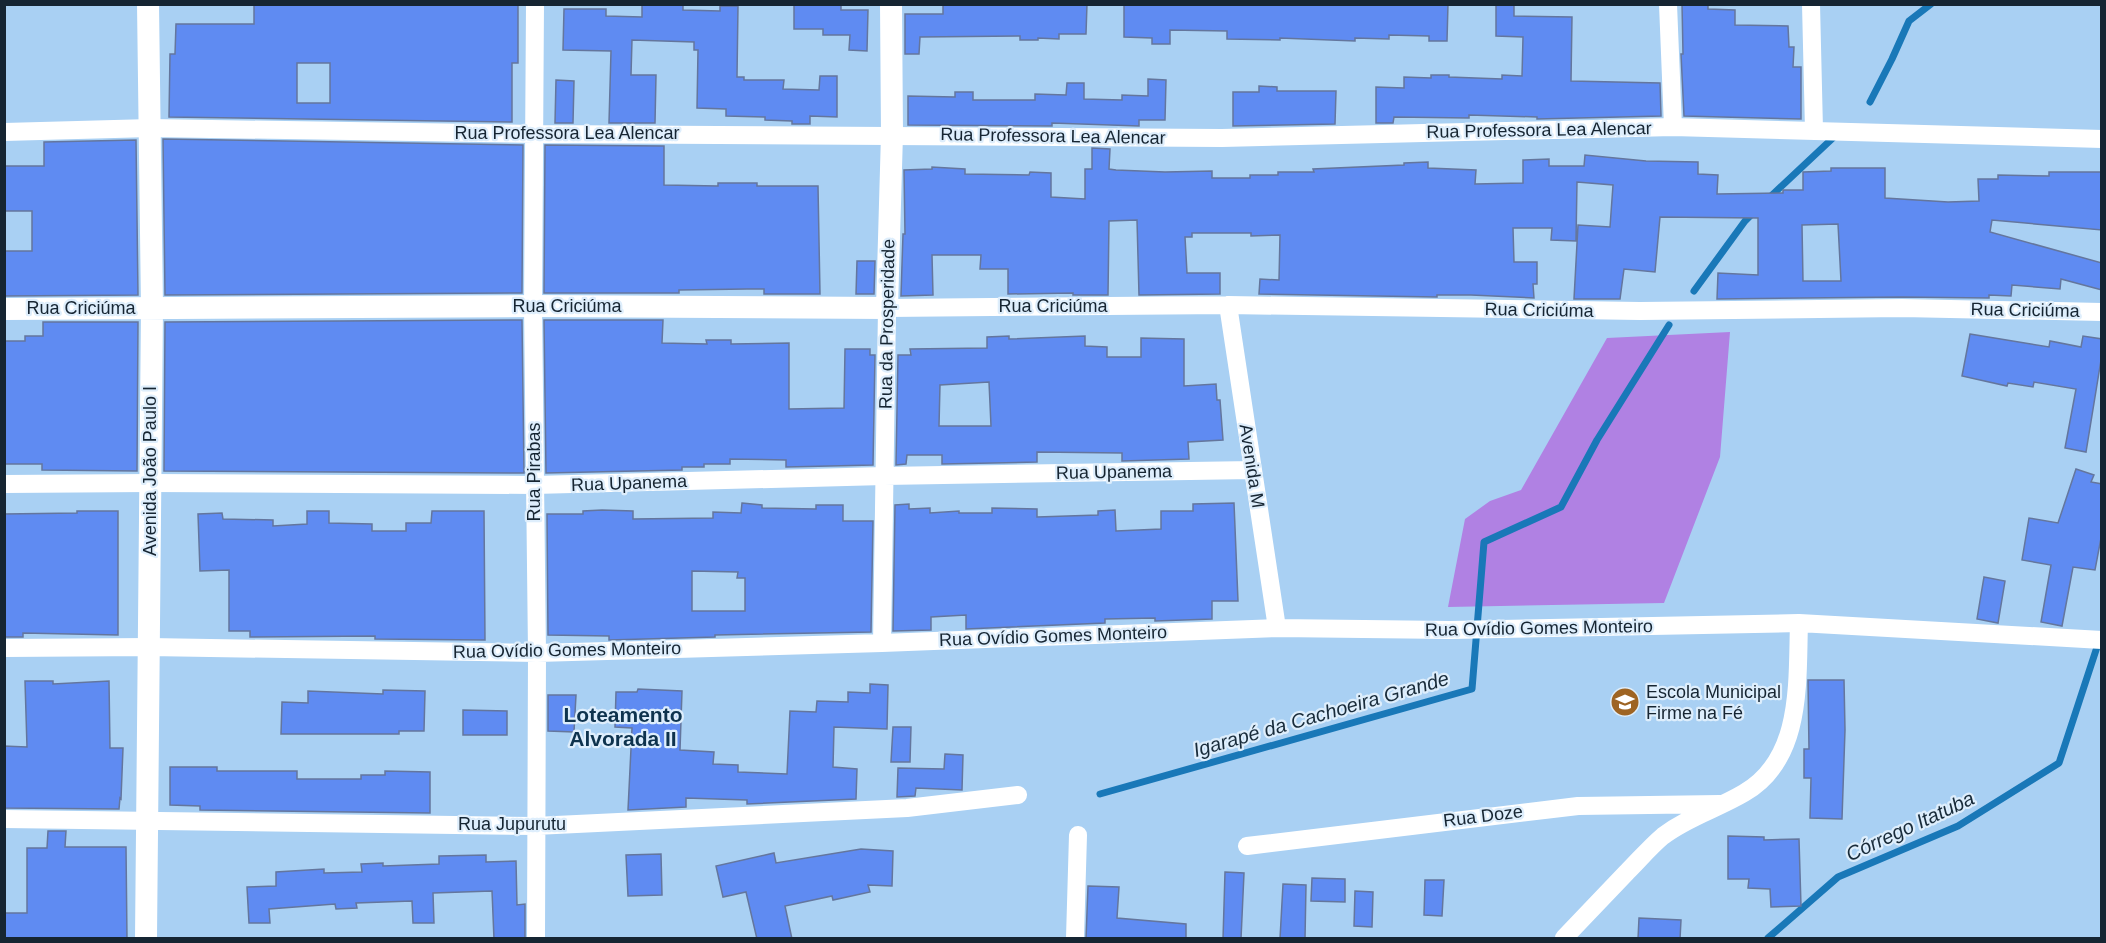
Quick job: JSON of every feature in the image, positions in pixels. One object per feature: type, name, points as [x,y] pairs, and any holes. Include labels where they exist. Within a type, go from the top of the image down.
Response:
[{"type":"street","name":"Avenida João Paulo I","points":[[146,939],[152,308],[148,4]]},
{"type":"street","name":"Rua Pirabas","points":[[535,4],[536,134],[533,306],[537,653],[536,939]]},
{"type":"street","name":"Rua da Prosperidade","points":[[882,643],[892,134],[891,4]]},
{"type":"street","points":[[1668,4],[1673,127]]},
{"type":"street","points":[[1811,4],[1814,130]]},
{"type":"street","name":"Rua Professora Lea Alencar","points":[[4,132],[151,128],[536,134],[892,134],[1222,138],[1673,127],[2102,139]]},
{"type":"street","name":"Rua Criciúma","points":[[4,309],[533,306],[887,308],[1228,305],[1640,311],[1902,308],[2102,312]]},
{"type":"street","name":"Avenida M","points":[[1228,305],[1277,628]]},
{"type":"street","name":"Rua Upanema","points":[[4,484],[534,485],[1252,470]]},
{"type":"street","points":[[1564,939],[1662,837],[1686,821],[1743,794],[1759,783],[1776,764],[1788,738],[1797,696],[1799,623]]},
{"type":"street","name":"Rua Ovídio Gomes Monteiro","points":[[4,648],[149,647],[537,653],[1277,628],[1450,630],[1799,623],[2102,640]]},
{"type":"street","name":"Rua Jupurutu","points":[[4,819],[535,826],[907,808],[1018,795]]},
{"type":"street","name":"Rua Doze","points":[[1247,846],[1578,806],[1720,804]]},
{"type":"street","points":[[1075,939],[1078,835]]},
{"type":"shaded area","points":[[1730,332],[1720,457],[1664,603],[1448,607],[1465,519],[1490,501],[1521,490],[1607,338]]},
{"type":"building","points":[[254,4],[518,4],[518,63],[512,63],[512,122],[169,117],[170,54],[175,54],[176,24],[254,24]],"holes":[[[297,63],[330,63],[330,103],[297,103]]]},
{"type":"building","points":[[642,4],[683,4],[683,10],[720,11],[720,6],[738,6],[737,77],[744,77],[744,80],[784,80],[783,89],[819,90],[820,76],[837,76],[837,117],[810,116],[810,124],[792,124],[792,121],[765,120],[765,117],[726,116],[726,109],[697,108],[698,50],[694,50],[694,42],[632,40],[631,75],[656,75],[655,123],[609,123],[611,51],[563,50],[564,9],[606,9],[606,16],[642,17]]},
{"type":"building","points":[[794,4],[841,4],[841,10],[868,10],[867,51],[849,50],[850,35],[823,35],[823,29],[794,29]]},
{"type":"building","points":[[943,4],[1087,4],[1086,34],[1059,34],[1059,39],[1038,38],[1038,40],[1020,40],[1020,36],[920,37],[919,54],[905,54],[905,14],[943,14]]},
{"type":"building","points":[[1124,4],[1448,4],[1447,41],[1429,41],[1429,36],[1389,35],[1389,39],[1355,38],[1355,41],[1280,38],[1280,40],[1227,39],[1227,31],[1170,30],[1170,44],[1152,44],[1152,38],[1124,37]]},
{"type":"building","points":[[1496,4],[1514,4],[1514,16],[1572,17],[1571,81],[1660,83],[1661,116],[1537,119],[1537,117],[1469,115],[1469,118],[1394,117],[1393,123],[1376,123],[1376,87],[1404,88],[1404,77],[1431,78],[1431,75],[1449,75],[1449,77],[1502,79],[1502,75],[1522,76],[1523,37],[1496,36]]},
{"type":"building","points":[[1682,4],[1708,4],[1708,9],[1735,10],[1735,25],[1788,26],[1789,47],[1794,47],[1793,67],[1801,67],[1801,119],[1684,116],[1681,54],[1683,54]]},
{"type":"building","points":[[1148,79],[1166,80],[1165,120],[1139,120],[1139,126],[1052,123],[1052,126],[908,125],[908,96],[955,97],[955,92],[973,92],[973,100],[1035,100],[1035,94],[1066,95],[1067,83],[1084,83],[1084,99],[1122,100],[1122,95],[1148,96]]},
{"type":"building","points":[[556,80],[574,81],[573,123],[555,123]]},
{"type":"building","points":[[1259,86],[1277,87],[1277,91],[1336,91],[1335,124],[1233,126],[1233,92],[1259,92]]},
{"type":"building","points":[[163,139],[523,145],[522,293],[165,295]]},
{"type":"building","points":[[136,140],[138,295],[5,296],[5,251],[32,251],[32,211],[4,211],[4,166],[44,166],[44,142]]},
{"type":"building","points":[[545,145],[664,146],[664,185],[718,186],[718,183],[757,183],[757,186],[818,186],[820,294],[764,294],[764,289],[679,290],[679,293],[544,293]]},
{"type":"building","points":[[1092,148],[1110,149],[1109,169],[1165,172],[1212,171],[1212,178],[1250,178],[1250,175],[1278,175],[1278,172],[1314,172],[1313,169],[1428,162],[1428,168],[1476,170],[1475,184],[1523,183],[1523,160],[1549,159],[1549,166],[1584,166],[1585,155],[1646,161],[1698,162],[1698,174],[1718,175],[1717,194],[1783,193],[1783,190],[1803,190],[1803,172],[1831,171],[1831,168],[1885,168],[1885,198],[1948,202],[1979,201],[1978,179],[1998,179],[1998,175],[2049,176],[2049,172],[2102,172],[2102,230],[1992,220],[1990,232],[2102,263],[2102,290],[2061,279],[2060,289],[2012,285],[2011,296],[1989,295],[1989,298],[1717,299],[1718,273],[1758,275],[1758,218],[1660,217],[1655,272],[1624,269],[1620,299],[1574,299],[1578,225],[1610,227],[1613,185],[1577,182],[1576,241],[1551,240],[1552,228],[1513,228],[1514,262],[1537,262],[1537,284],[1533,284],[1534,298],[1471,295],[1437,295],[1437,297],[1259,294],[1260,279],[1279,280],[1280,235],[1251,236],[1251,233],[1192,233],[1192,237],[1185,237],[1187,273],[1220,273],[1220,294],[1139,295],[1137,220],[1109,221],[1108,295],[1008,294],[1008,269],[980,269],[981,255],[932,255],[933,295],[901,296],[903,234],[905,234],[904,170],[932,169],[932,167],[965,169],[965,174],[1051,173],[1051,197],[1085,199],[1085,169],[1092,169]],"holes":[[[1838,224],[1841,281],[1803,281],[1802,225]]]},
{"type":"building","points":[[857,261],[875,261],[874,294],[856,294]]},
{"type":"building","points":[[522,320],[524,473],[164,471],[165,322]]},
{"type":"building","points":[[544,320],[663,320],[662,343],[707,344],[706,340],[731,340],[731,344],[789,343],[789,409],[844,408],[845,349],[870,349],[870,355],[875,355],[873,465],[786,467],[786,460],[730,459],[730,464],[704,464],[704,467],[682,467],[682,470],[546,473]]},
{"type":"building","points":[[43,322],[138,322],[137,471],[42,470],[42,464],[4,464],[4,341],[25,341],[25,336],[43,336]]},
{"type":"building","points":[[1970,334],[2049,347],[2050,341],[2081,347],[2083,336],[2102,339],[2102,354],[2086,452],[2065,448],[2076,389],[2034,382],[2033,387],[2008,383],[2007,386],[1962,376]]},
{"type":"building","points":[[1009,336],[1009,339],[1085,336],[1085,346],[1107,347],[1107,357],[1141,357],[1141,338],[1184,339],[1184,386],[1216,384],[1217,400],[1220,400],[1223,440],[1188,442],[1189,459],[1122,461],[1122,453],[1037,452],[1037,462],[942,464],[942,455],[907,455],[906,464],[896,465],[898,355],[911,355],[910,349],[987,348],[987,337]],"holes":[[[989,382],[991,426],[939,426],[940,385]]]},
{"type":"building","points":[[2076,469],[2094,475],[2091,482],[2102,484],[2102,533],[2095,570],[2073,567],[2062,626],[2041,622],[2051,565],[2022,560],[2029,518],[2058,523]]},
{"type":"building","points":[[742,503],[762,505],[762,508],[816,509],[816,505],[843,505],[843,521],[873,521],[871,632],[609,640],[609,636],[548,635],[547,514],[583,514],[583,511],[602,510],[633,511],[633,519],[713,518],[713,512],[741,513]],"holes":[[[692,571],[738,572],[737,578],[745,578],[745,611],[692,611]]]},
{"type":"building","points":[[1234,503],[1238,601],[1212,601],[1212,619],[1155,621],[1155,618],[1105,619],[1105,623],[966,629],[966,615],[931,617],[931,630],[893,631],[895,505],[909,504],[909,509],[930,508],[930,513],[959,511],[959,513],[992,513],[992,508],[1037,509],[1037,517],[1098,515],[1098,511],[1115,510],[1116,531],[1161,529],[1161,511],[1193,511],[1193,504]]},
{"type":"building","points":[[77,511],[118,511],[118,635],[23,633],[23,637],[4,637],[4,514],[77,513]]},
{"type":"building","points":[[307,511],[329,511],[329,523],[372,524],[372,531],[406,531],[406,523],[431,523],[432,511],[484,511],[485,640],[375,639],[375,636],[250,637],[250,631],[229,631],[229,570],[200,571],[198,514],[222,513],[223,519],[273,520],[273,526],[307,524]]},
{"type":"building","points":[[1984,577],[2005,581],[1998,623],[1977,619]]},
{"type":"building","points":[[1808,680],[1844,680],[1842,819],[1810,818],[1811,778],[1804,778],[1804,749],[1809,749]]},
{"type":"building","points":[[25,681],[53,681],[53,684],[109,681],[110,748],[123,748],[119,809],[4,808],[4,746],[27,747]]},
{"type":"building","points":[[870,684],[888,685],[887,729],[834,727],[833,767],[857,769],[856,799],[747,804],[747,800],[686,798],[686,807],[628,810],[632,728],[615,727],[616,692],[637,692],[638,689],[682,691],[680,750],[714,752],[713,764],[738,765],[738,772],[787,774],[790,711],[816,712],[817,701],[848,702],[848,692],[870,693]]},
{"type":"building","points":[[383,690],[425,691],[424,731],[399,731],[399,734],[281,734],[282,702],[308,703],[308,691],[383,694]]},
{"type":"building","points":[[548,695],[576,695],[574,732],[548,731]]},
{"type":"building","points":[[463,710],[507,711],[507,735],[463,735]]},
{"type":"building","points":[[893,727],[911,727],[910,762],[891,762]]},
{"type":"building","points":[[945,754],[963,755],[962,790],[916,788],[915,796],[897,797],[898,768],[944,769]]},
{"type":"building","points":[[170,767],[217,767],[217,771],[297,771],[297,779],[361,779],[361,775],[385,775],[385,771],[430,772],[430,813],[200,810],[200,806],[170,805]]},
{"type":"building","points":[[48,831],[66,831],[65,847],[126,847],[127,939],[4,939],[4,913],[27,913],[27,848],[47,848]]},
{"type":"building","points":[[1728,836],[1764,837],[1764,840],[1799,839],[1801,906],[1771,907],[1770,889],[1748,888],[1749,879],[1728,879]]},
{"type":"building","points":[[861,849],[893,851],[892,886],[868,885],[870,892],[833,900],[832,896],[785,906],[792,939],[757,939],[746,892],[723,897],[716,866],[774,853],[776,863]]},
{"type":"building","points":[[661,854],[662,895],[628,896],[626,855]]},
{"type":"building","points":[[486,855],[486,862],[516,861],[517,905],[525,904],[525,939],[494,939],[492,891],[433,893],[434,923],[413,923],[412,901],[356,903],[357,908],[336,909],[335,904],[269,909],[270,923],[249,923],[247,887],[276,886],[276,872],[324,869],[324,873],[362,872],[361,864],[383,863],[383,866],[439,864],[439,856]]},
{"type":"building","points":[[1225,872],[1244,873],[1241,939],[1223,939]]},
{"type":"building","points":[[1312,878],[1345,879],[1345,902],[1311,901]]},
{"type":"building","points":[[1425,880],[1444,880],[1442,916],[1424,915]]},
{"type":"building","points":[[1283,884],[1306,885],[1305,939],[1280,939]]},
{"type":"building","points":[[1088,886],[1119,887],[1117,918],[1186,924],[1186,939],[1086,939]]},
{"type":"building","points":[[1355,891],[1373,892],[1372,927],[1354,926]]},
{"type":"building","points":[[1639,918],[1681,920],[1680,939],[1638,939]]},
{"type":"waterway","name":"Igarapé da Cachoeira Grande","points":[[1870,102],[1909,21],[1931,4]]},
{"type":"waterway","name":"Igarapé da Cachoeira Grande","points":[[1769,198],[1835,136]]},
{"type":"waterway","name":"Igarapé da Cachoeira Grande","points":[[1694,291],[1754,212]]},
{"type":"waterway","name":"Igarapé da Cachoeira Grande","points":[[1100,794],[1472,689],[1484,542],[1561,507],[1597,440],[1669,325]]},
{"type":"waterway","name":"Córrego Itatuba","points":[[1768,938],[1838,877],[1958,826],[2059,763],[2098,644]]},
{"type":"place","name":"Escola Municipal Firme na Fé","points":[[1625,702]]},
{"type":"district","name":"Loteamento Alvorada II","points":[[623,727]]}]
